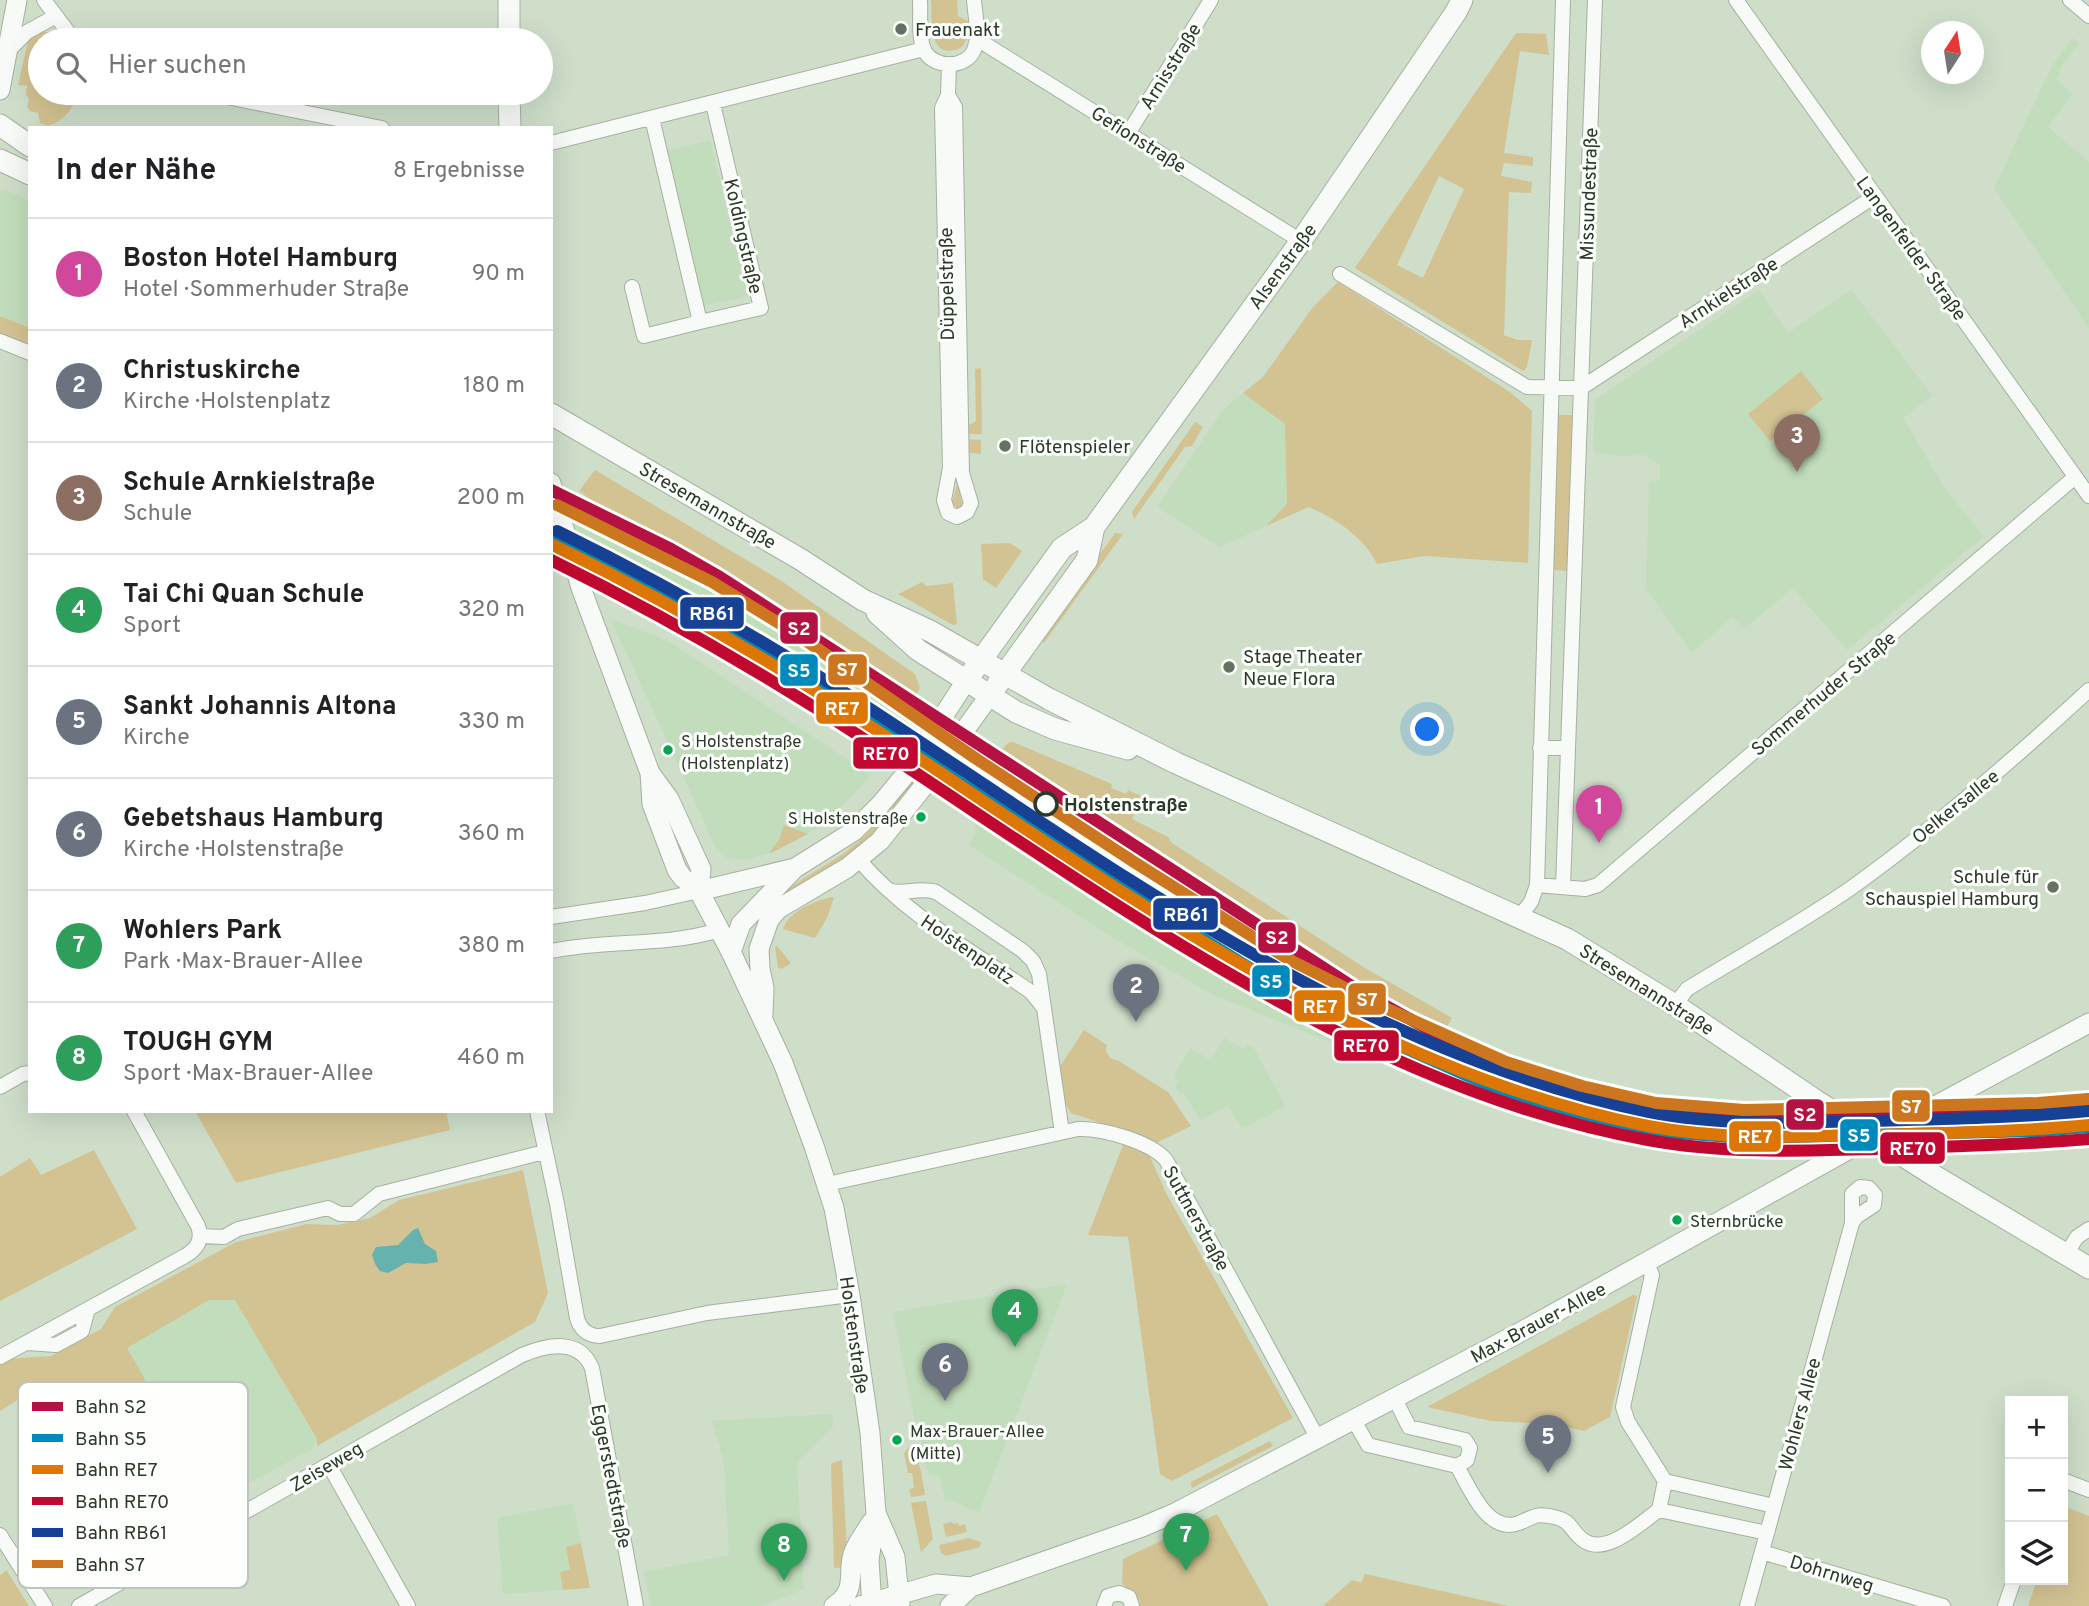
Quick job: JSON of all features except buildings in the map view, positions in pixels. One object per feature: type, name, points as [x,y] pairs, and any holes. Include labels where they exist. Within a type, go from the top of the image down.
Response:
[{"type":"main road","points":[[0,90],[17,0]]},
{"type":"main road","points":[[509,0],[509,28]]},
{"type":"main road","name":"Alsenstraße","points":[[981,660],[1062,548],[1094,527],[1301,241],[1462,4]]},
{"type":"main road","points":[[509,105],[510,126]]},
{"type":"main road","points":[[0,125],[28,145]]},
{"type":"main road","points":[[0,160],[28,173]]},
{"type":"main road","name":"Stresemannstraße","points":[[553,415],[789,552],[863,600],[930,631],[1049,699],[1176,763],[1567,939],[1675,1005],[1815,1100],[1938,1178],[2089,1268]]},
{"type":"main road","name":"Holstenstraße","points":[[553,490],[581,588],[650,773],[669,799],[701,869],[699,891],[763,1019],[795,1093],[827,1184],[841,1241],[870,1433],[876,1513],[869,1560],[867,1605]]},
{"type":"main road","name":"Alsenstraße","points":[[1005,674],[1087,560],[1094,527]]},
{"type":"main road","name":"Stresemannstraße","points":[[863,600],[918,650],[1016,712],[1046,726],[1176,763]]},
{"type":"main road","points":[[731,952],[741,925],[795,868],[854,831],[880,806],[905,775],[981,660]]},
{"type":"main road","points":[[763,1019],[764,988],[759,959],[761,939],[766,926],[778,909],[859,860],[891,828],[1005,674]]},
{"type":"main road","points":[[699,891],[795,868]]},
{"type":"main road","name":"Max-Brauer-Allee","points":[[950,1606],[971,1587],[1153,1522],[1395,1399],[1647,1263],[1873,1136],[1936,1106],[2089,1023]]},
{"type":"main road","points":[[834,1606],[847,1591],[852,1574],[852,1555],[876,1513]]},
{"type":"main road","name":"Holstenstraße","points":[[876,1513],[895,1557],[899,1600]]},
{"type":"main road","name":"Max-Brauer-Allee","points":[[867,1605],[899,1600],[936,1584],[971,1587]]},
{"type":"street","points":[[44,0],[65,28]]},
{"type":"street","points":[[920,0],[924,49],[940,63],[948,64],[967,59],[973,53],[977,39],[974,0]]},
{"type":"street","name":"Arnisstraße","points":[[1129,132],[1211,0]]},
{"type":"street","name":"Missundestraße","points":[[1520,916],[1531,902],[1537,885],[1563,0]]},
{"type":"street","name":"Missundestraße","points":[[1563,887],[1595,0]]},
{"type":"street","name":"Langenfelder Straße","points":[[1736,0],[2089,496]]},
{"type":"street","points":[[2070,0],[2089,16]]},
{"type":"street","points":[[34,28],[56,16]]},
{"type":"street","points":[[7,52],[28,31]]},
{"type":"street","name":"Gefionstraße","points":[[977,39],[1301,241]]},
{"type":"street","points":[[553,143],[924,49]]},
{"type":"street","name":"Düppelstraße","points":[[948,64],[948,95],[955,107],[956,473]]},
{"type":"street","name":"Koldingstraße","points":[[632,288],[644,336],[761,308],[713,104]]},
{"type":"street","points":[[267,105],[372,126]]},
{"type":"street","points":[[652,118],[700,322]]},
{"type":"street","name":"Arnkielstraße","points":[[1581,388],[1875,196]]},
{"type":"street","points":[[1340,274],[1527,387],[1581,388]]},
{"type":"street","points":[[0,341],[28,352]]},
{"type":"street","name":"Sommerhuder Straße","points":[[1563,887],[1585,889],[1598,885],[2075,477]]},
{"type":"street","name":"Oelkersallee","points":[[1675,1005],[1687,989],[1849,889],[1934,825],[2089,690]]},
{"type":"street","points":[[1540,748],[1568,748]]},
{"type":"street","name":"Holstenplatz","points":[[859,860],[913,911],[1031,992],[1044,1009]]},
{"type":"street","points":[[1537,885],[1563,887]]},
{"type":"street","name":"Holstenplatz","points":[[891,891],[903,893],[923,889],[936,892],[1023,951],[1033,961],[1039,974],[1062,1132]]},
{"type":"street","points":[[553,917],[645,903],[699,891]]},
{"type":"street","points":[[553,951],[588,945],[690,938],[719,930]]},
{"type":"street","points":[[0,1087],[28,1073]]},
{"type":"street","points":[[0,1357],[194,1250],[200,1236],[198,1226],[135,1113]]},
{"type":"street","points":[[537,1113],[577,1318],[588,1333],[600,1336],[708,1313],[850,1295]]},
{"type":"street","name":"Suttnerstraße","points":[[827,1184],[1079,1129],[1096,1130],[1146,1145],[1161,1154],[1317,1437]]},
{"type":"street","points":[[200,1236],[224,1237],[237,1229],[328,1208],[340,1214],[354,1214],[379,1194],[544,1152]]},
{"type":"street","name":"Wohlers Allee","points":[[1747,1606],[1852,1223]]},
{"type":"street","points":[[2066,1254],[2077,1237],[2089,1229]]},
{"type":"street","points":[[1647,1263],[1651,1275],[1650,1283],[1623,1407],[1628,1422],[1665,1481],[1774,1506]]},
{"type":"street","name":"Zeiseweg","points":[[248,1511],[522,1355],[554,1345],[578,1351]]},
{"type":"street","name":"Eggerstedtstraße","points":[[578,1351],[589,1361],[592,1368],[636,1606]]},
{"type":"street","points":[[1353,1419],[1368,1445],[1457,1466],[1468,1460],[1470,1448],[1465,1440],[1409,1427],[1395,1399]]},
{"type":"street","points":[[329,1465],[408,1606]]},
{"type":"street","points":[[1457,1466],[1491,1518],[1511,1525],[1535,1514],[1561,1519],[1568,1522],[1581,1539],[1600,1545],[1611,1542],[1658,1510],[1665,1481]]},
{"type":"street","points":[[2068,1482],[2089,1490]]},
{"type":"street","points":[[1658,1510],[1767,1533]]},
{"type":"street","points":[[0,1535],[18,1563]]},
{"type":"street","name":"Dohrnweg","points":[[1762,1552],[1943,1606]]},
{"type":"street","points":[[2005,1606],[2012,1585]]},
{"type":"street","points":[[34,1588],[45,1606]]},
{"type":"street","name":"Zeiseweg","points":[[79,1606],[111,1588]]},
{"type":"street","points":[[1104,1606],[1108,1596],[1119,1592],[1129,1597],[1132,1606]]},
{"type":"shaded area","points":[[931,0],[957,0],[958,16],[968,21],[968,37],[962,47],[951,51],[943,50],[938,45],[932,28]]},
{"type":"shaded area","points":[[1516,33],[1546,34],[1549,55],[1520,51],[1504,153],[1533,157],[1533,166],[1504,163],[1501,176],[1532,182],[1531,193],[1509,192],[1504,335],[1517,340],[1532,340],[1527,367],[1523,371],[1355,268]],"holes":[[[1439,176],[1464,189],[1423,278],[1397,265]]]},
{"type":"shaded area","points":[[2073,38],[2079,44],[2061,67],[2056,79],[2072,94],[2048,127],[2089,162],[2089,328],[1994,188],[2052,66]]},
{"type":"shaded area","points":[[28,42],[28,98],[27,86],[18,85]]},
{"type":"shaded area","points":[[28,103],[73,105],[64,117],[48,126],[40,123],[38,113],[27,107]]},
{"type":"shaded area","points":[[710,140],[748,296],[704,306],[667,151]]},
{"type":"shaded area","points":[[6,190],[28,200],[28,327],[0,316],[0,191]]},
{"type":"shaded area","points":[[1338,282],[1510,392],[1532,411],[1528,563],[1424,556],[1377,564],[1357,537],[1329,517],[1309,507],[1266,526],[1287,504],[1285,424],[1243,393],[1263,377],[1313,307]]},
{"type":"shaded area","points":[[1759,290],[1788,333],[1851,290],[1933,396],[1903,418],[1947,492],[1984,536],[1847,650],[1793,588],[1744,629],[1733,617],[1692,652],[1646,589],[1649,482],[1660,479],[1660,465],[1644,455],[1619,456],[1593,452],[1595,400]]},
{"type":"shaded area","points":[[0,316],[28,327],[28,345],[0,334]]},
{"type":"shaded area","points":[[981,368],[982,434],[966,434],[966,427],[976,421],[975,369]]},
{"type":"shaded area","points":[[1801,371],[1823,399],[1770,441],[1748,414]]},
{"type":"shaded area","points":[[1243,393],[1285,424],[1287,504],[1266,526],[1220,547],[1157,507],[1223,410]]},
{"type":"shaded area","points":[[1557,415],[1575,415],[1568,571],[1551,570]]},
{"type":"shaded area","points":[[1195,422],[1203,427],[1192,446],[1185,447],[1134,519],[1132,512]]},
{"type":"shaded area","points":[[966,439],[981,440],[981,454],[966,452]]},
{"type":"shaded area","points":[[595,470],[780,580],[915,674],[920,688],[917,694],[764,594],[635,522],[612,514],[599,505],[579,491]]},
{"type":"shaded area","points":[[958,481],[962,505],[957,509],[952,503]]},
{"type":"shaded area","points":[[553,486],[625,520],[635,522],[764,594],[1385,997],[1508,1061],[1563,1081],[1608,1094],[1741,1112],[1741,1150],[1651,1140],[1593,1129],[1499,1099],[1488,1106],[1214,995],[1115,939],[969,845],[975,836],[976,817],[1015,758],[1002,750],[974,751],[914,713],[909,721],[966,761],[943,796],[735,658],[603,586],[553,563]]},
{"type":"shaded area","points":[[1115,533],[1123,534],[1044,643],[1039,640]]},
{"type":"shaded area","points":[[1010,543],[1022,551],[996,588],[983,579],[981,544]]},
{"type":"shaded area","points":[[922,582],[926,586],[953,583],[957,624],[953,625],[898,594]]},
{"type":"shaded area","points":[[611,619],[670,642],[871,775],[827,823],[771,853],[746,860],[727,858],[716,848]]},
{"type":"shaded area","points":[[1013,742],[1112,784],[1111,788],[1126,794],[1128,790],[1141,796],[1132,819],[1168,837],[1172,843],[1365,968],[1452,1018],[1445,1030],[1385,997],[1002,749]]},
{"type":"shaded area","points":[[913,778],[916,780],[879,833],[845,864],[776,899],[857,842],[883,816]]},
{"type":"shaded area","points":[[784,825],[808,834],[771,853],[779,840]]},
{"type":"shaded area","points":[[834,898],[827,918],[815,938],[783,929],[796,912]]},
{"type":"shaded area","points":[[777,946],[791,963],[782,969],[778,968]]},
{"type":"shaded area","points":[[1084,1030],[1107,1045],[1106,1051],[1110,1058],[1168,1092],[1191,1126],[1146,1148],[1167,1195],[1293,1418],[1172,1481],[1160,1474],[1128,1237],[1088,1235],[1128,1132],[1071,1113],[1065,1103],[1059,1068]]},
{"type":"shaded area","points":[[1225,1038],[1244,1050],[1247,1045],[1254,1048],[1285,1106],[1242,1129],[1228,1105],[1201,1121],[1183,1092],[1180,1094],[1175,1086],[1179,1083],[1174,1075],[1191,1048],[1210,1060]]},
{"type":"shaded area","points":[[2089,1099],[2089,1143],[1981,1146],[1982,1104]]},
{"type":"shaded area","points":[[196,1113],[446,1113],[450,1130],[236,1183]]},
{"type":"shaded area","points":[[94,1150],[137,1229],[0,1301],[0,1177],[30,1158],[41,1175]]},
{"type":"shaded area","points":[[523,1170],[548,1293],[535,1322],[317,1446],[317,1439],[235,1300],[209,1300],[127,1348],[146,1382],[18,1382],[18,1400],[0,1411],[0,1363],[6,1359],[51,1356],[101,1329],[115,1307],[236,1242],[307,1224],[337,1225],[370,1218],[399,1200]]},
{"type":"shaded area","points":[[1067,1284],[979,1512],[952,1501],[945,1501],[939,1476],[929,1474],[925,1463],[920,1426],[916,1426],[893,1312]]},
{"type":"shaded area","points":[[1633,1295],[1637,1296],[1610,1417],[1584,1431],[1553,1424],[1491,1421],[1427,1407]]},
{"type":"shaded area","points":[[209,1300],[236,1300],[317,1440],[312,1449],[248,1483],[248,1382],[146,1382],[126,1348]]},
{"type":"shaded area","points":[[833,1414],[833,1427],[797,1463],[804,1589],[761,1606],[651,1606],[644,1572],[729,1555],[724,1462],[712,1421]]},
{"type":"shaded area","points":[[1270,1441],[1273,1446],[1192,1488],[1191,1482]]},
{"type":"shaded area","points":[[912,1444],[925,1495],[911,1497],[909,1489],[914,1488],[912,1473],[908,1473],[904,1453]]},
{"type":"shaded area","points":[[842,1460],[848,1567],[834,1568],[831,1467],[832,1463]]},
{"type":"shaded area","points":[[926,1501],[933,1539],[921,1552],[911,1503]]},
{"type":"shaded area","points":[[573,1503],[581,1543],[566,1547],[570,1570],[561,1573],[563,1590],[503,1594],[497,1518]]},
{"type":"shaded area","points":[[2068,1508],[2089,1516],[2089,1606],[2028,1606],[2035,1585],[2068,1585]]},
{"type":"shaded area","points":[[1217,1514],[1269,1606],[1138,1606],[1140,1601],[1122,1583],[1123,1559]]},
{"type":"shaded area","points":[[958,1523],[959,1526],[965,1524],[967,1532],[946,1537],[943,1524]]},
{"type":"shaded area","points":[[969,1538],[981,1542],[980,1547],[946,1556],[941,1553],[939,1545]]},
{"type":"shaded area","points":[[581,1543],[590,1588],[563,1590],[560,1572],[570,1570],[566,1547]]},
{"type":"shaded area","points":[[7,1570],[29,1606],[0,1606],[0,1575]]},
{"type":"shaded area","points":[[1365,1574],[1509,1606],[1323,1606],[1352,1580],[1361,1583]]},
{"type":"water","points":[[418,1228],[425,1244],[436,1251],[438,1262],[406,1263],[388,1273],[380,1271],[372,1255],[376,1247],[398,1245]]},
{"type":"rail line","name":"S2","points":[[553,491],[671,549],[720,577],[1361,992],[1455,1044],[1504,1067],[1603,1098],[1656,1109],[1744,1116],[2045,1109],[2089,1105]]},
{"type":"rail line","name":"S7","points":[[557,505],[712,582],[795,633],[975,758],[1288,959],[1383,1007],[1506,1062],[1582,1086],[1656,1103],[1744,1110],[2038,1103],[2088,1099]]},
{"type":"rail line","name":"RB61","points":[[557,531],[670,589],[780,652],[1135,883],[1232,942],[1332,997],[1434,1044],[1539,1083],[1649,1112],[1703,1120],[1814,1122],[1978,1118],[2088,1111]]},
{"type":"rail line","name":"S5","points":[[553,535],[699,607],[780,657],[959,782],[1118,886],[1274,983],[1371,1033],[1495,1088],[1574,1113],[1651,1131],[1743,1138],[2039,1131],[2089,1127]]},
{"type":"rail line","name":"RE7","points":[[553,545],[664,602],[775,666],[1035,836],[1230,957],[1330,1012],[1433,1059],[1539,1098],[1648,1126],[1703,1134],[1813,1136],[1979,1132],[2089,1125]]},
{"type":"rail line","name":"RE70","points":[[553,561],[675,625],[796,696],[1056,866],[1244,982],[1341,1034],[1440,1079],[1543,1115],[1648,1140],[1705,1148],[1820,1150],[1983,1146],[2089,1139]]},
{"type":"place","name":"Frauenakt","points":[[901,29]]},
{"type":"place","name":"Flötenspieler","points":[[1005,446]]},
{"type":"place","name":"Schule Arnkielstraße","points":[[1797,472]]},
{"type":"place","name":"Stage Theater Neue Flora","points":[[1229,667]]},
{"type":"place","name":"S Holstenstraße (Holstenplatz)","points":[[668,750]]},
{"type":"place","name":"Holstenstraße","points":[[1046,804]]},
{"type":"place","name":"S Holstenstraße","points":[[921,817]]},
{"type":"place","name":"Boston Hotel Hamburg","points":[[1599,843]]},
{"type":"place","name":"Schule für Schauspiel Hamburg","points":[[2053,887]]},
{"type":"place","name":"Christuskirche","points":[[1136,1022]]},
{"type":"place","name":"Sternbrücke","points":[[1677,1220]]},
{"type":"place","name":"Tai Chi Quan Schule","points":[[1015,1347]]},
{"type":"place","name":"Gebetshaus Hamburg","points":[[945,1401]]},
{"type":"place","name":"Max-Brauer-Allee (Mitte)","points":[[897,1440]]},
{"type":"place","name":"Sankt Johannis Altona","points":[[1548,1473]]},
{"type":"place","name":"Wohlers Park","points":[[1186,1571]]},
{"type":"place","name":"TOUGH GYM","points":[[784,1581]]}]
